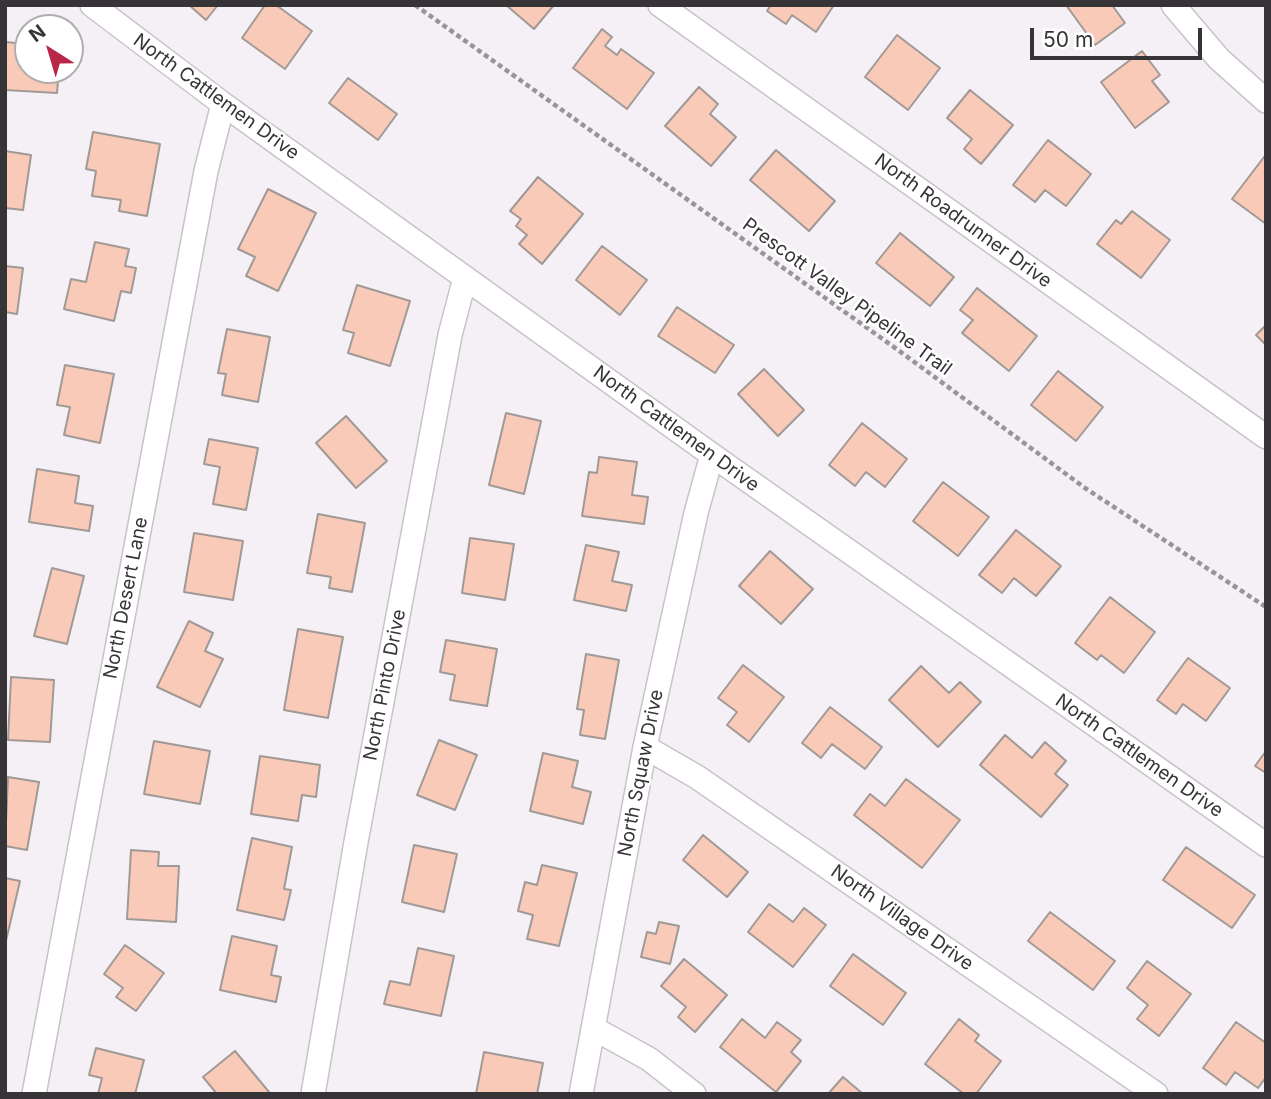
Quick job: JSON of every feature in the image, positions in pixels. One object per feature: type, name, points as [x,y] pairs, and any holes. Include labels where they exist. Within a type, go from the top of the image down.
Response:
[{"type":"street","name":"North Cattlemen Drive","points":[[92,5],[223,104],[712,455],[1266,845]]},
{"type":"street","name":"North Roadrunner Drive","points":[[660,5],[1266,438]]},
{"type":"street","points":[[1173,5],[1219,59],[1266,101]]},
{"type":"street","name":"North Desert Lane","points":[[33,1094],[206,171],[223,104]]},
{"type":"street","name":"North Pinto Drive","points":[[313,1094],[361,814],[450,335],[465,278]]},
{"type":"street","name":"North Squaw Drive","points":[[581,1094],[645,747],[696,513],[712,455]]},
{"type":"street","name":"North Village Drive","points":[[645,747],[697,777],[1156,1094]]},
{"type":"street","points":[[593,1028],[649,1059],[694,1094]]},
{"type":"path","name":"Prescott Valley Pipeline Trail","points":[[415,5],[898,350],[1085,488],[1266,607]]},
{"type":"building","points":[[189,5],[218,5],[206,20]]},
{"type":"building","points":[[265,5],[276,5],[312,31],[285,69],[242,38]]},
{"type":"building","points":[[506,5],[554,5],[534,29]]},
{"type":"building","points":[[771,5],[834,5],[816,32],[792,15],[786,24],[767,11]]},
{"type":"building","points":[[1066,5],[1112,5],[1125,23],[1095,45]]},
{"type":"building","points":[[602,29],[612,37],[605,46],[617,55],[621,49],[654,73],[627,109],[573,68]]},
{"type":"building","points":[[897,35],[940,68],[908,110],[865,77]]},
{"type":"building","points":[[5,42],[14,43],[14,84],[58,84],[57,93],[5,90]]},
{"type":"building","points":[[1142,51],[1160,75],[1152,81],[1169,102],[1135,128],[1101,82]]},
{"type":"building","points":[[348,78],[397,114],[378,140],[329,103]]},
{"type":"building","points":[[699,87],[718,104],[710,114],[736,137],[711,166],[665,126]]},
{"type":"building","points":[[970,90],[1013,125],[981,164],[964,149],[972,139],[947,118]]},
{"type":"building","points":[[93,132],[160,144],[147,216],[119,211],[121,200],[92,196],[96,171],[86,169]]},
{"type":"building","points":[[1048,140],[1091,174],[1066,206],[1045,190],[1035,202],[1013,185]]},
{"type":"building","points":[[776,150],[835,201],[809,231],[750,180]]},
{"type":"building","points":[[5,151],[31,155],[23,210],[5,208]]},
{"type":"building","points":[[1264,157],[1266,158],[1266,224],[1232,199]]},
{"type":"building","points":[[538,177],[583,214],[542,264],[519,244],[527,235],[516,226],[521,219],[510,211]]},
{"type":"building","points":[[268,189],[316,213],[278,291],[246,276],[255,257],[238,249]]},
{"type":"building","points":[[1132,211],[1170,240],[1141,278],[1097,244],[1116,220],[1121,224]]},
{"type":"building","points":[[900,233],[954,277],[930,306],[876,263]]},
{"type":"building","points":[[95,242],[129,249],[125,266],[136,268],[131,293],[121,291],[114,321],[64,309],[71,279],[86,282]]},
{"type":"building","points":[[602,246],[647,280],[620,315],[576,280]]},
{"type":"building","points":[[5,266],[23,268],[17,314],[5,312]]},
{"type":"building","points":[[357,285],[410,301],[390,366],[348,353],[354,333],[343,330]]},
{"type":"building","points":[[977,288],[1037,336],[1009,371],[962,333],[973,320],[960,310]]},
{"type":"building","points":[[677,307],[734,345],[715,373],[658,336]]},
{"type":"building","points":[[1266,325],[1266,345],[1256,335]]},
{"type":"building","points":[[227,329],[270,337],[258,402],[222,395],[226,374],[218,373]]},
{"type":"building","points":[[65,365],[114,374],[100,443],[64,435],[70,407],[57,405]]},
{"type":"building","points":[[764,369],[804,410],[778,436],[738,394]]},
{"type":"building","points":[[1058,371],[1103,407],[1076,441],[1031,405]]},
{"type":"building","points":[[506,413],[541,421],[524,494],[489,485]]},
{"type":"building","points":[[346,416],[387,461],[356,488],[316,443]]},
{"type":"building","points":[[862,423],[907,459],[885,487],[866,472],[855,486],[829,465]]},
{"type":"building","points":[[209,439],[258,448],[246,510],[213,504],[220,467],[204,464]]},
{"type":"building","points":[[599,457],[637,462],[632,495],[648,497],[644,524],[582,516],[589,472],[597,473]]},
{"type":"building","points":[[37,469],[79,476],[75,503],[93,506],[89,531],[29,522]]},
{"type":"building","points":[[943,482],[989,517],[958,556],[913,521]]},
{"type":"building","points":[[318,514],[365,523],[352,592],[329,588],[331,577],[307,573]]},
{"type":"building","points":[[1016,530],[1061,566],[1036,596],[1014,578],[1002,593],[979,575]]},
{"type":"building","points":[[194,533],[243,541],[233,600],[184,592]]},
{"type":"building","points":[[470,538],[514,544],[505,600],[462,593]]},
{"type":"building","points":[[586,545],[619,552],[612,581],[632,585],[626,611],[574,600]]},
{"type":"building","points":[[770,551],[813,589],[781,624],[739,586]]},
{"type":"building","points":[[52,568],[84,576],[67,644],[34,636]]},
{"type":"building","points":[[1110,597],[1155,632],[1124,673],[1101,655],[1097,660],[1075,643]]},
{"type":"building","points":[[189,621],[213,633],[205,651],[223,659],[200,707],[157,687]]},
{"type":"building","points":[[298,629],[343,637],[328,718],[284,710]]},
{"type":"building","points":[[446,640],[497,649],[487,706],[450,700],[455,675],[440,672]]},
{"type":"building","points":[[586,654],[619,660],[605,739],[580,735],[584,710],[577,709]]},
{"type":"building","points":[[1188,658],[1230,688],[1206,721],[1183,704],[1176,714],[1157,700]]},
{"type":"building","points":[[743,665],[784,697],[749,742],[727,725],[737,712],[718,698]]},
{"type":"building","points":[[921,666],[949,693],[960,682],[981,702],[938,747],[889,700]]},
{"type":"building","points":[[11,677],[54,680],[50,742],[8,740]]},
{"type":"building","points":[[830,707],[882,747],[865,769],[832,744],[821,758],[802,743]]},
{"type":"building","points":[[1005,735],[1032,758],[1045,742],[1066,761],[1055,774],[1068,785],[1041,817],[980,765]]},
{"type":"building","points":[[439,740],[477,755],[455,810],[417,795]]},
{"type":"building","points":[[154,741],[210,751],[200,804],[144,794]]},
{"type":"building","points":[[1266,751],[1266,773],[1255,766]]},
{"type":"building","points":[[543,753],[578,761],[572,787],[591,792],[583,824],[530,811]]},
{"type":"building","points":[[260,756],[320,765],[316,797],[302,795],[298,821],[251,814]]},
{"type":"building","points":[[8,777],[39,782],[27,850],[5,846]]},
{"type":"building","points":[[906,779],[960,820],[922,868],[854,815],[870,794],[885,806]]},
{"type":"building","points":[[703,835],[748,872],[727,897],[683,860]]},
{"type":"building","points":[[252,838],[292,847],[284,889],[291,890],[284,920],[237,910]]},
{"type":"building","points":[[414,845],[457,854],[444,912],[402,902]]},
{"type":"building","points":[[1186,847],[1255,895],[1232,928],[1163,880]]},
{"type":"building","points":[[131,850],[159,852],[158,866],[179,866],[176,922],[127,919]]},
{"type":"building","points":[[542,865],[577,873],[559,946],[527,939],[533,915],[518,911],[525,882],[537,885]]},
{"type":"building","points":[[5,878],[20,881],[5,945]]},
{"type":"building","points":[[769,904],[793,922],[804,908],[826,925],[793,967],[748,932]]},
{"type":"building","points":[[1050,912],[1115,961],[1093,990],[1028,941]]},
{"type":"building","points":[[659,922],[679,926],[670,964],[641,957],[647,932],[656,934]]},
{"type":"building","points":[[232,936],[277,946],[271,975],[281,977],[276,1002],[220,990]]},
{"type":"building","points":[[125,945],[164,973],[136,1011],[116,997],[123,988],[104,974]]},
{"type":"building","points":[[418,948],[454,956],[441,1016],[384,1004],[390,981],[410,985]]},
{"type":"building","points":[[853,954],[906,993],[883,1025],[830,986]]},
{"type":"building","points":[[684,959],[727,995],[695,1032],[678,1017],[686,1007],[661,986]]},
{"type":"building","points":[[1147,961],[1191,994],[1159,1036],[1137,1019],[1148,1005],[1127,988]]},
{"type":"building","points":[[742,1019],[765,1038],[777,1022],[801,1040],[791,1052],[801,1061],[776,1092],[720,1047]]},
{"type":"building","points":[[959,1019],[979,1035],[975,1041],[1001,1061],[976,1094],[964,1094],[925,1064]]},
{"type":"building","points":[[1236,1022],[1266,1043],[1266,1077],[1258,1088],[1235,1072],[1226,1085],[1203,1068]]},
{"type":"building","points":[[96,1048],[144,1060],[135,1094],[98,1094],[102,1078],[89,1075]]},
{"type":"building","points":[[235,1051],[269,1092],[217,1094],[203,1077]]},
{"type":"building","points":[[484,1052],[543,1063],[537,1094],[476,1094]]},
{"type":"building","points":[[843,1077],[863,1094],[828,1094]]}]
